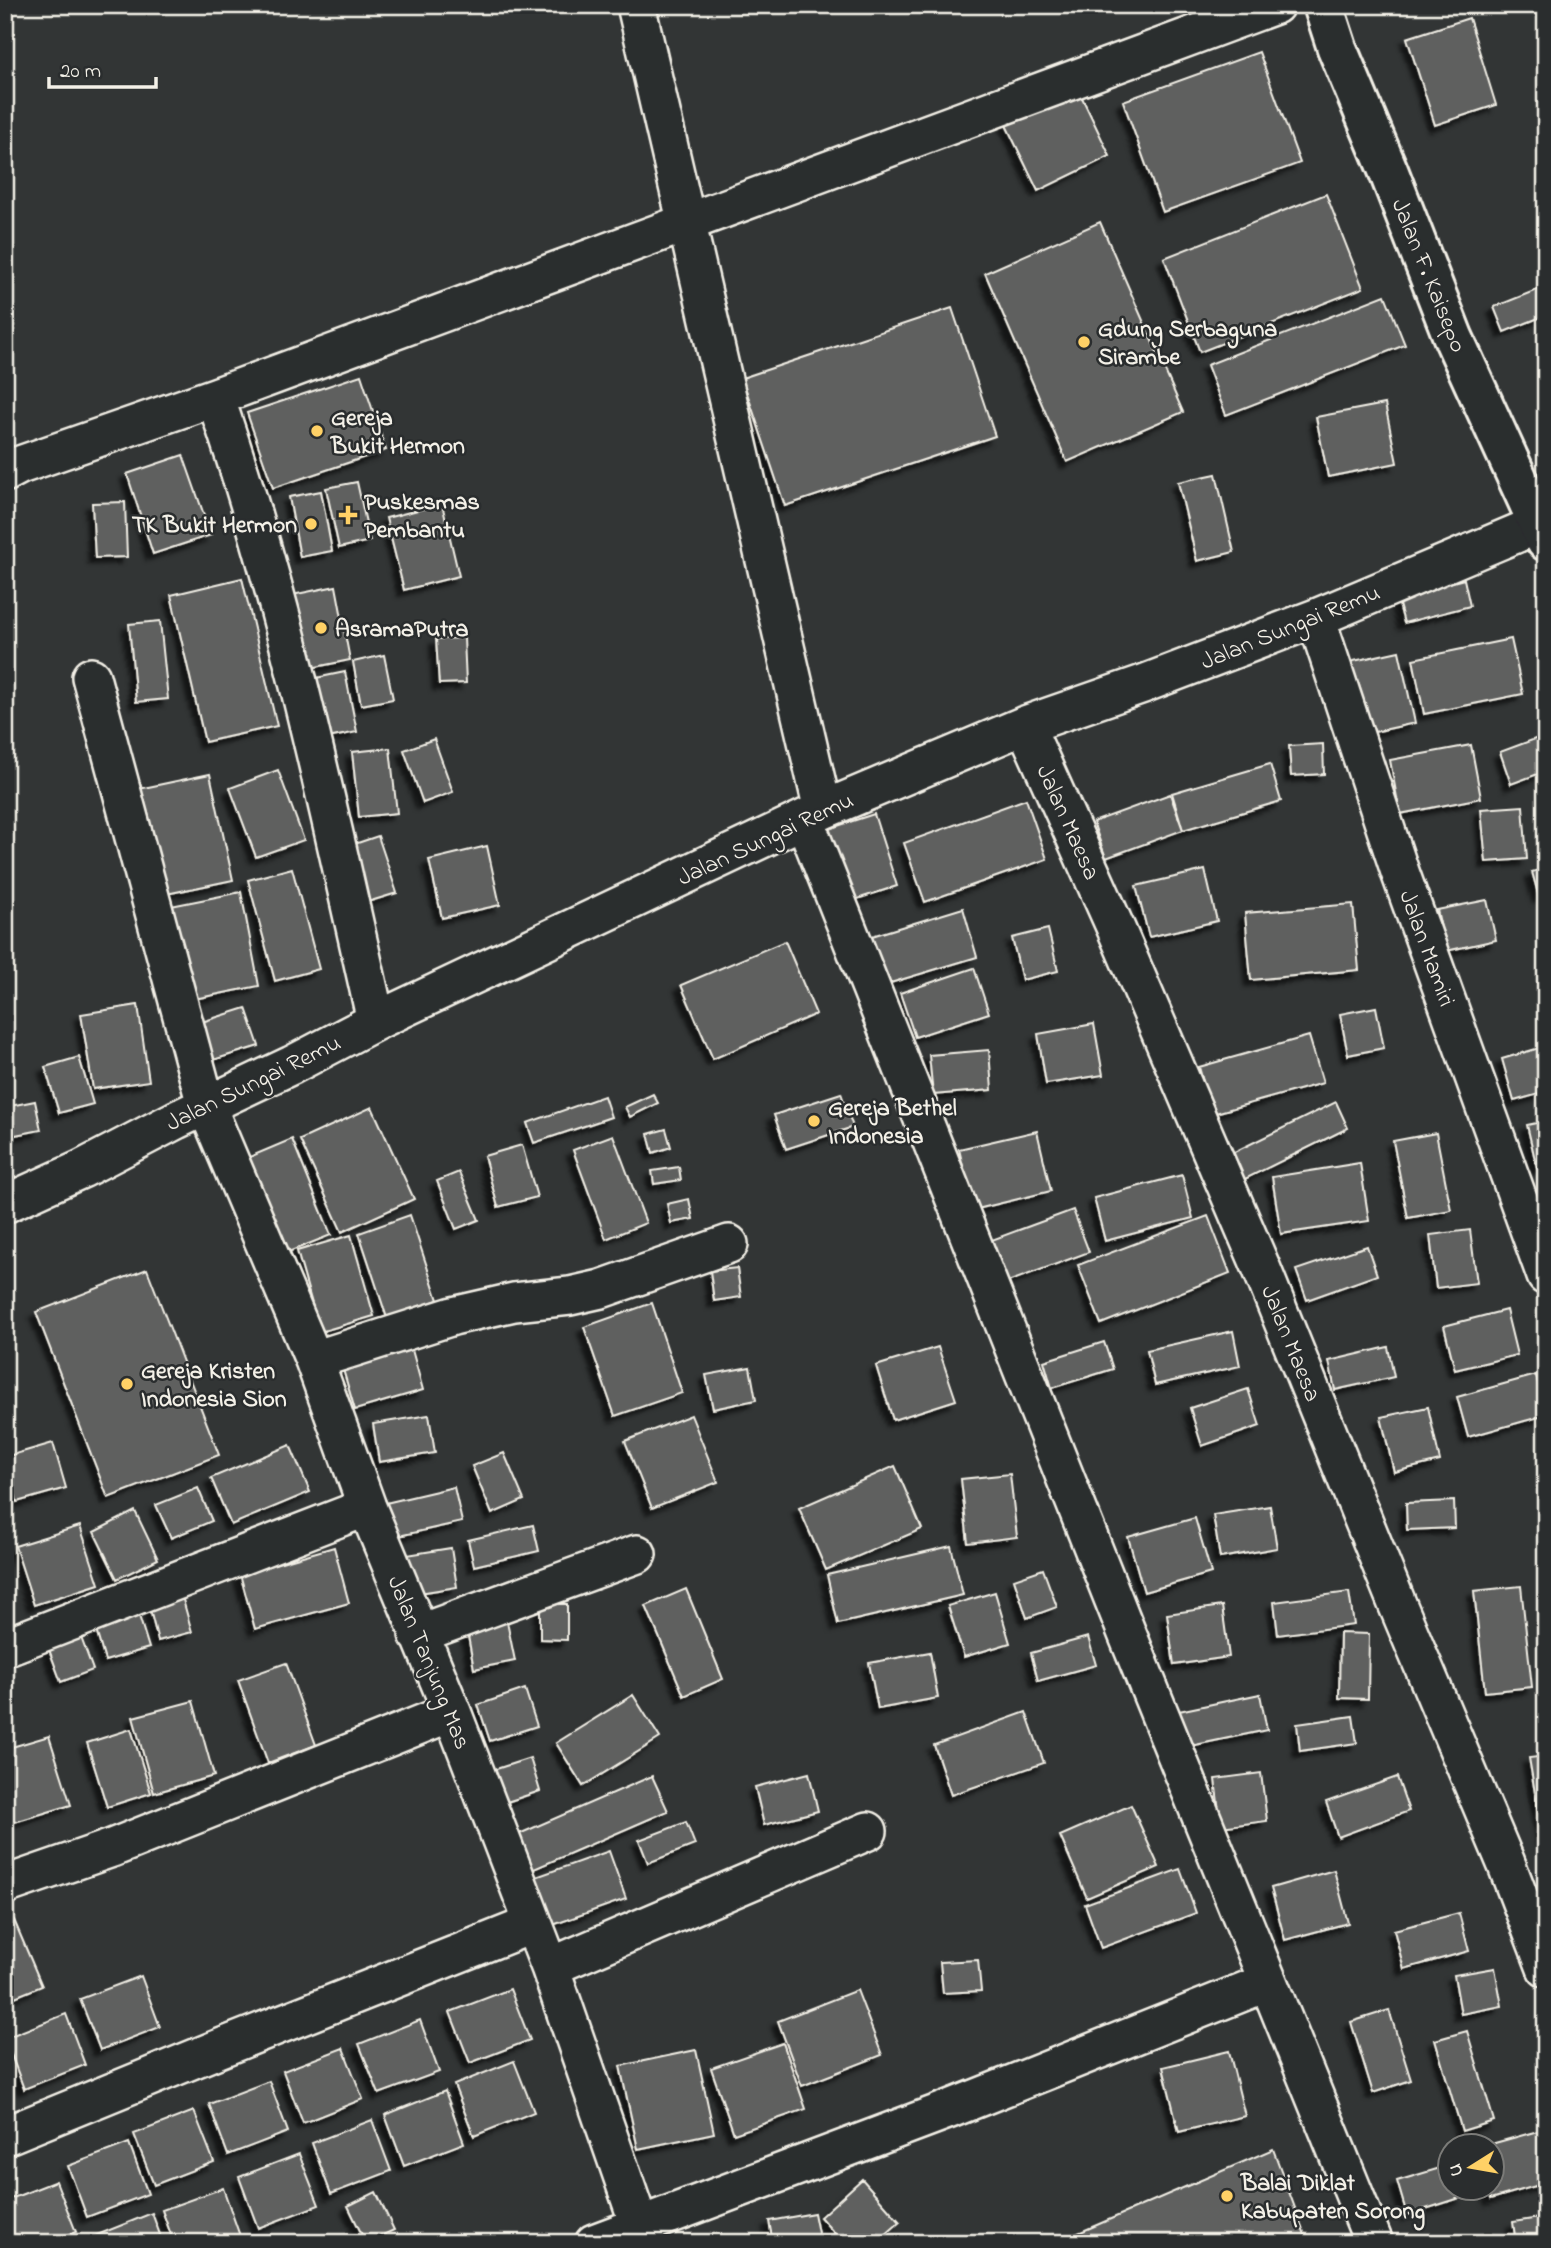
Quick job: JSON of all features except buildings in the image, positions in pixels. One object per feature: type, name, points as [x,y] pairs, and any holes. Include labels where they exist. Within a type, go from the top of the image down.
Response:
[{"type":"street","points":[[636,5],[814,815],[1122,1623],[1374,2243]]},
{"type":"street","points":[[5,473],[20,465],[215,397],[1275,5]]},
{"type":"street","name":"Jalan F. Kaisepo","points":[[1323,5],[1336,48],[1388,170],[1453,337],[1543,528]]},
{"type":"street","points":[[215,397],[244,481],[275,593],[327,803],[376,1021]]},
{"type":"street","name":"Jalan Sungai Remu","points":[[5,1204],[82,1169],[376,1021],[814,815],[1025,725],[1143,684],[1543,528]]},
{"type":"street","name":"Jalan Mamiri","points":[[1316,618],[1400,872],[1546,1276]]},
{"type":"street","name":"Jalan Tanjung Mas","points":[[91,677],[206,1105],[314,1360],[368,1507],[452,1712],[550,1967],[639,2224]]},
{"type":"street","name":"Jalan Maesa","points":[[1025,725],[1117,931],[1261,1268],[1506,1863],[1546,1968]]},
{"type":"street","points":[[314,1360],[453,1316],[514,1302],[570,1296],[601,1289],[729,1244]]},
{"type":"street","points":[[5,1647],[368,1507]]},
{"type":"street","points":[[418,1634],[637,1553]]},
{"type":"street","points":[[5,1885],[112,1849],[452,1712]]},
{"type":"street","points":[[550,1967],[868,1831]]},
{"type":"street","points":[[5,2136],[533,1924]]},
{"type":"street","points":[[594,2243],[950,2109],[1268,1982]]},
{"type":"place","name":"Gdung Serbaguna Sirambe","points":[[1084,342]]},
{"type":"place","name":"Gereja Bukit Hermon","points":[[317,431]]},
{"type":"place","name":"Puskesmas Pembantu","points":[[348,515]]},
{"type":"place","name":"TK Bukit Hermon","points":[[311,524]]},
{"type":"place","name":"AsramaPutra","points":[[321,628]]},
{"type":"place","name":"Gereja Bethel Indonesia","points":[[814,1121]]},
{"type":"place","name":"Gereja Kristen Indonesia Sion","points":[[127,1384]]},
{"type":"place","name":"Balai Diklat Kabupaten Sorong","points":[[1227,2196]]}]
